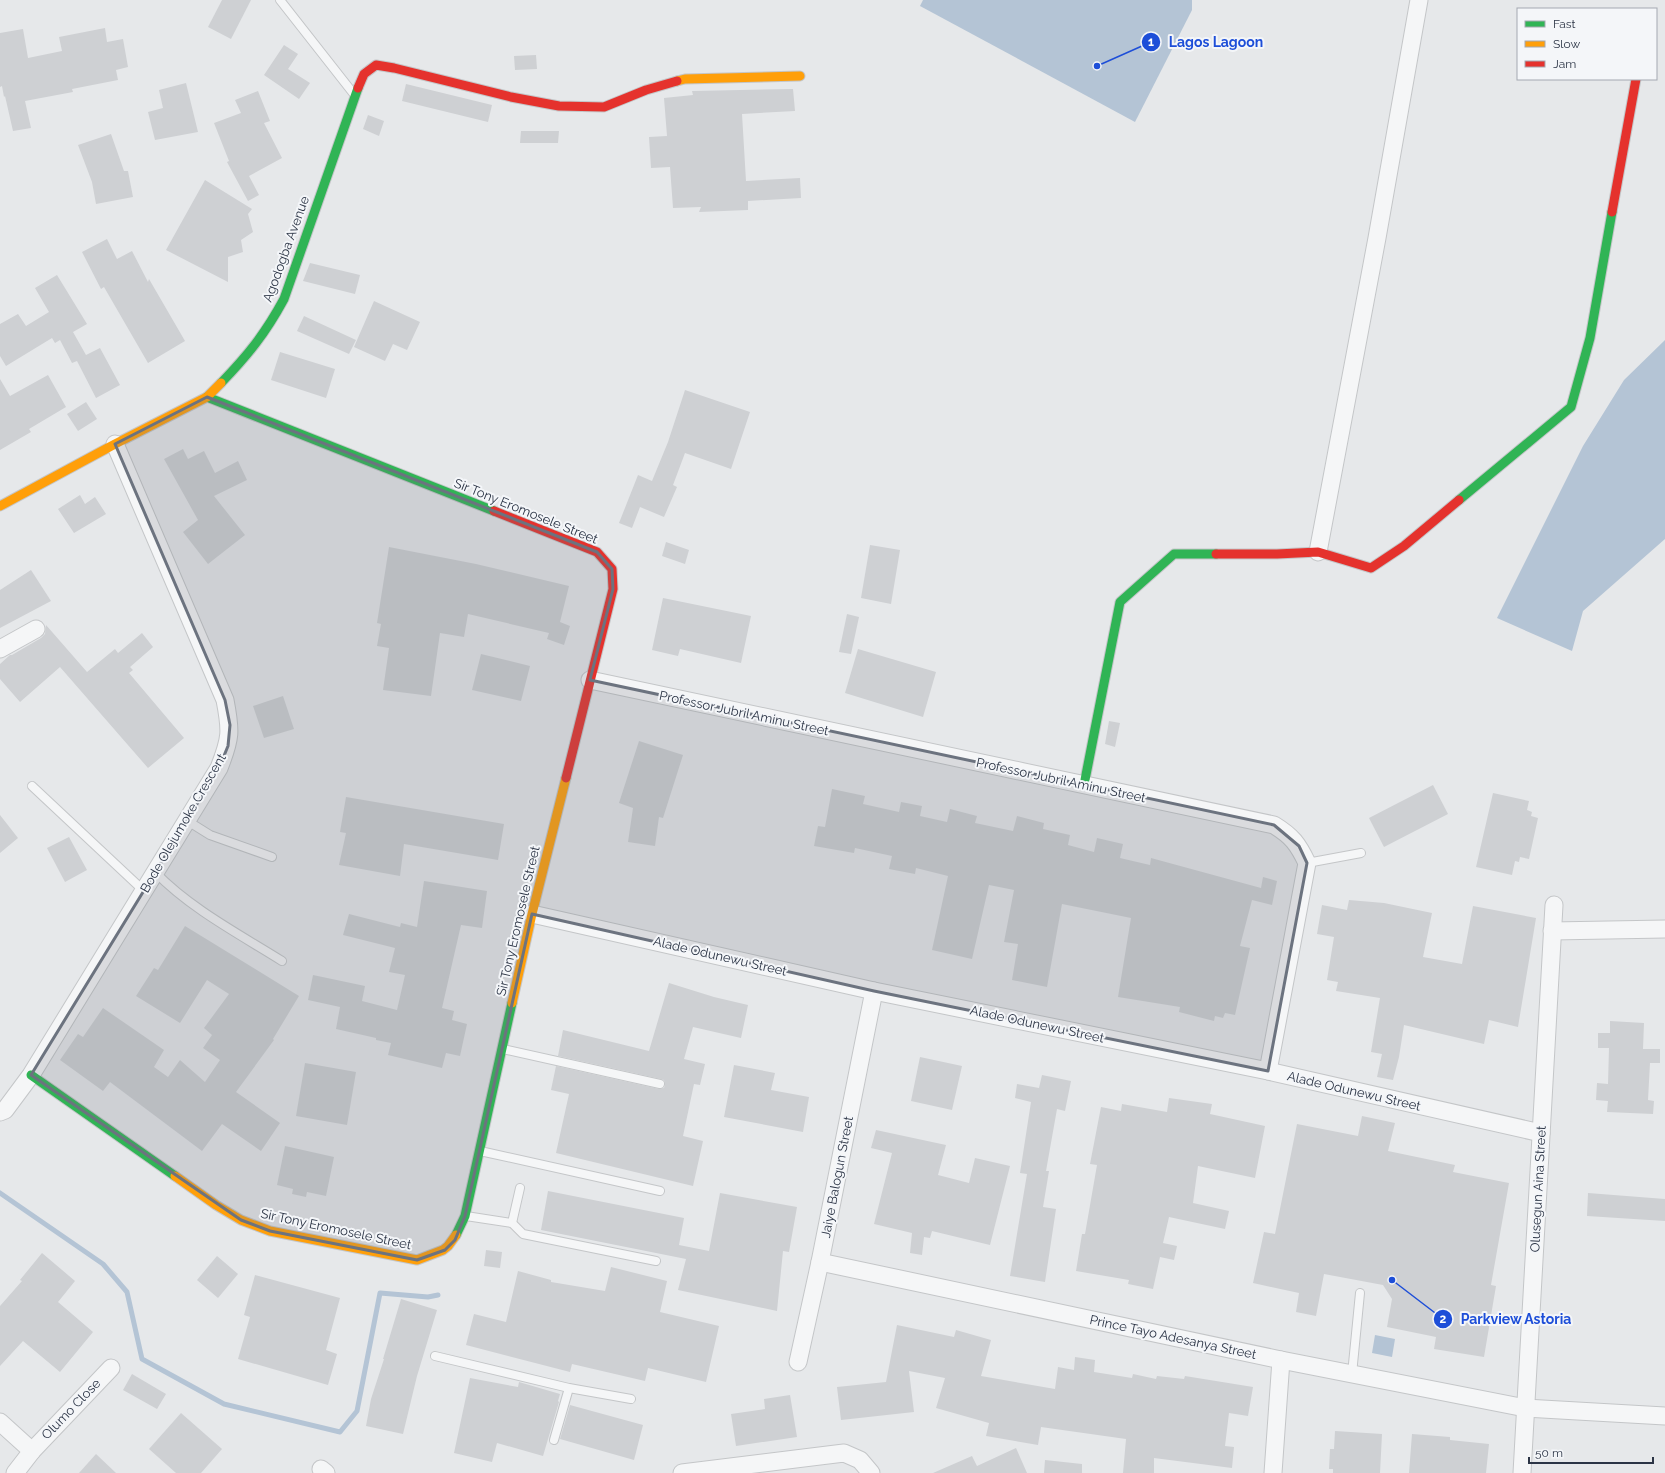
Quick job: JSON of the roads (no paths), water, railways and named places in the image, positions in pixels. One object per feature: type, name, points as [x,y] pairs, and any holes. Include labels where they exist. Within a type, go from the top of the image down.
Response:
[{"type":"street","points":[[1318,552],[1377,238],[1419,0]]},
{"type":"street","name":"Agodogba Avenue","points":[[0,506],[115,444],[207,397],[248,356],[270,325],[284,299],[354,95],[364,74],[376,65],[394,68],[510,97],[559,106],[604,107],[646,90],[685,79],[800,76]]},
{"type":"street","points":[[1084,785],[1120,602],[1174,554],[1277,554],[1318,552],[1371,568],[1404,546],[1571,407],[1590,338],[1636,80]]},
{"type":"street","name":"Sir Tony Eromosele Street","points":[[31,1075],[216,1205],[242,1220],[270,1231],[417,1260],[433,1256],[445,1250],[455,1240],[465,1216],[532,914],[613,589],[612,569],[597,552],[207,397]]},
{"type":"street","name":"Bode Olejumoke Crescent","points":[[0,1112],[5,1110],[31,1075],[219,768],[228,746],[230,725],[225,700],[115,444]]},
{"type":"street","points":[[0,649],[36,629]]},
{"type":"street","name":"Professor Jubril Aminu Street","points":[[590,680],[1274,825],[1287,833],[1299,846],[1307,863]]},
{"type":"street","points":[[1268,1071],[1307,863]]},
{"type":"street","name":"Olusegun Aina Street","points":[[1522,1473],[1554,905]]},
{"type":"street","name":"Alade Odunewu Street","points":[[532,914],[874,991],[1268,1071],[1541,1134]]},
{"type":"street","points":[[1552,931],[1665,929]]},
{"type":"street","name":"Jaiye Balogun Street","points":[[798,1362],[820,1262],[874,991]]},
{"type":"street","name":"Prince Tayo Adesanya Street","points":[[820,1262],[1280,1360],[1526,1408],[1665,1416]]},
{"type":"street","points":[[1273,1473],[1280,1360]]},
{"type":"street","name":"Olumo Close","points":[[15,1473],[32,1450],[111,1368]]},
{"type":"street","points":[[0,1422],[32,1450]]},
{"type":"street","points":[[682,1473],[844,1453],[860,1460],[871,1473]]},
{"type":"lane","points":[[280,0],[354,95]]},
{"type":"lane","points":[[32,786],[144,891]]},
{"type":"lane","points":[[186,820],[210,835],[272,857]]},
{"type":"lane","points":[[1307,863],[1361,853]]},
{"type":"lane","points":[[155,872],[169,887],[198,908],[282,961]]},
{"type":"lane","points":[[502,1048],[660,1084]]},
{"type":"lane","points":[[480,1150],[660,1191]]},
{"type":"lane","points":[[512,1223],[520,1188]]},
{"type":"lane","points":[[465,1216],[512,1223],[523,1234],[656,1261]]},
{"type":"lane","points":[[1352,1374],[1360,1293]]},
{"type":"lane","points":[[434,1356],[568,1388],[631,1399]]},
{"type":"lane","points":[[554,1440],[568,1388]]},
{"type":"water","points":[[923,0],[1192,0],[1192,10],[1135,122],[920,6]]},
{"type":"water","points":[[1665,340],[1665,539],[1583,611],[1572,651],[1497,618],[1583,446],[1624,380]]},
{"type":"water","points":[[1375,1335],[1395,1339],[1392,1357],[1372,1353]]},
{"type":"waterway","points":[[0,1193],[103,1264],[127,1292],[142,1359],[224,1404],[340,1432],[357,1411],[380,1293],[428,1297],[438,1295]]},
{"type":"place","name":"Lagos Lagoon","points":[[1097,66]]},
{"type":"place","name":"Parkview Astoria","points":[[1392,1280]]}]
